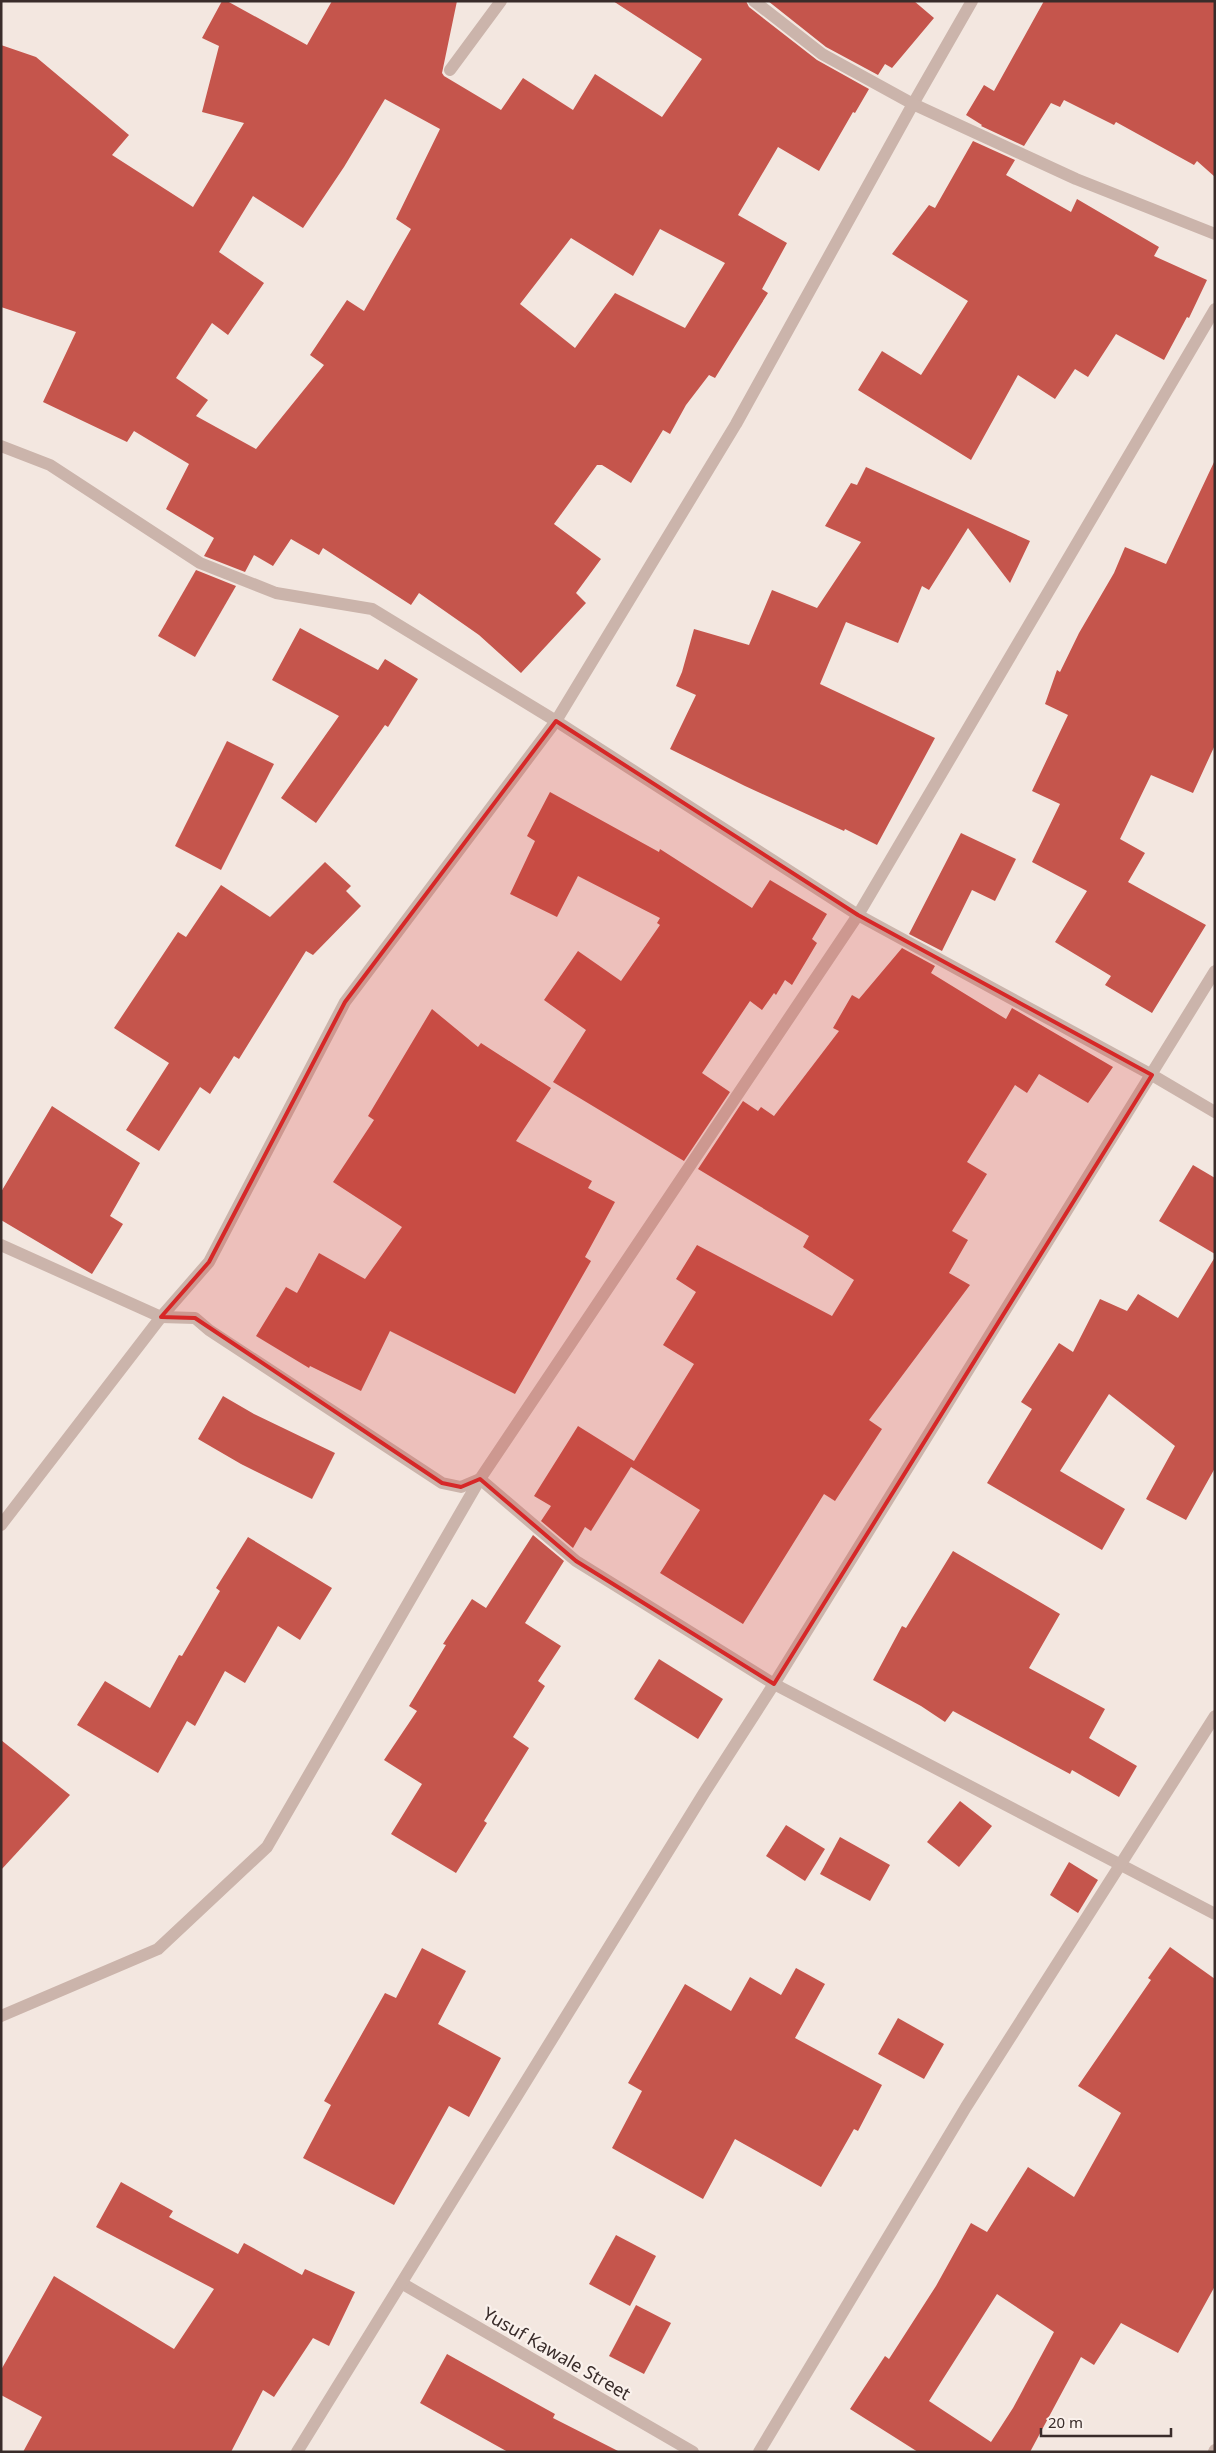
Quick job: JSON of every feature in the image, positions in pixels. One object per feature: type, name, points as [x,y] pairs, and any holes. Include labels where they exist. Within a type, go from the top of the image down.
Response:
[{"type":"street","points":[[450,70],[501,1]]},
{"type":"street","points":[[754,1],[822,54],[913,104],[1076,179],[1215,234]]},
{"type":"street","points":[[1,1525],[161,1317],[209,1262],[345,1002],[556,721],[736,424],[972,1]]},
{"type":"street","points":[[1,2016],[158,1949],[267,1847],[480,1479],[858,915],[1215,309]]},
{"type":"street","points":[[1,446],[50,465],[200,563],[276,593],[372,609],[556,721],[858,915],[1152,1075],[1215,1112]]},
{"type":"street","points":[[297,2452],[403,2284],[704,1793],[774,1684],[1215,971]]},
{"type":"street","points":[[1,1245],[161,1317],[195,1318],[216,1334],[442,1484],[461,1487],[480,1479]]},
{"type":"street","points":[[480,1479],[576,1561],[774,1684],[1215,1914]]},
{"type":"street","points":[[759,2452],[966,2107],[1215,1716]]},
{"type":"street","name":"Yusuf Kawale Street","points":[[403,2284],[693,2452]]},
{"type":"highlighted area","points":[[556,721],[858,915],[1152,1075],[774,1684],[576,1561],[480,1479],[461,1487],[442,1483],[195,1318],[161,1317],[209,1262],[345,1002]]},
{"type":"building","points":[[222,1],[227,1],[307,45],[332,1],[457,1],[442,73],[501,110],[523,78],[573,110],[595,74],[662,117],[702,59],[613,1],[746,1],[749,7],[817,60],[869,89],[855,113],[853,112],[819,171],[778,147],[738,215],[787,243],[762,289],[768,293],[715,378],[709,375],[686,405],[670,434],[663,430],[631,483],[602,465],[597,465],[554,524],[601,559],[576,593],[586,603],[521,673],[479,635],[419,593],[411,605],[323,548],[319,555],[291,539],[273,566],[254,555],[245,572],[204,556],[214,538],[166,509],[189,464],[134,431],[127,442],[43,402],[76,332],[1,307],[1,45],[36,57],[129,135],[112,155],[193,207],[244,123],[202,112],[219,46],[202,38]],"holes":[[[385,99],[440,129],[396,219],[411,229],[364,311],[347,300],[310,355],[324,365],[256,449],[196,416],[208,400],[176,378],[212,323],[228,335],[264,283],[219,252],[253,196],[303,228],[344,167]],[[660,229],[725,263],[685,328],[615,293],[575,348],[520,304],[571,238],[633,276]]]},
{"type":"building","points":[[768,1],[914,1],[934,18],[892,68],[885,64],[878,75],[826,47]]},
{"type":"building","points":[[1044,1],[1215,1],[1215,177],[1197,161],[1194,165],[1116,122],[1114,125],[1064,100],[1060,107],[1051,103],[1024,146],[981,126],[966,115],[984,85],[994,91]]},
{"type":"building","points":[[973,141],[1015,160],[1006,175],[1071,212],[1077,199],[1159,247],[1154,256],[1207,280],[1189,318],[1187,317],[1164,360],[1116,334],[1088,377],[1075,369],[1055,399],[1018,375],[971,460],[858,390],[882,351],[921,375],[968,301],[892,254],[929,205],[935,208]]},
{"type":"building","points":[[1215,460],[1215,745],[1193,793],[1151,775],[1120,839],[1145,853],[1128,882],[1206,925],[1152,1013],[1105,985],[1111,976],[1055,942],[1087,891],[1032,862],[1060,804],[1032,791],[1068,715],[1045,704],[1057,670],[1060,672],[1079,633],[1114,573],[1125,547],[1166,564]]},
{"type":"building","points":[[866,467],[1030,541],[1010,583],[968,528],[929,590],[922,586],[898,643],[846,622],[820,684],[935,738],[877,845],[845,829],[844,831],[745,786],[670,749],[696,695],[676,686],[682,672],[694,629],[749,645],[772,590],[817,608],[861,542],[825,526],[851,483],[857,485]]},
{"type":"building","points":[[196,570],[236,586],[195,657],[158,636]]},
{"type":"building","points":[[300,628],[378,670],[385,659],[418,679],[388,727],[385,725],[316,823],[281,798],[339,716],[272,680]]},
{"type":"building","points":[[227,741],[274,764],[221,870],[175,846]]},
{"type":"building","points":[[550,792],[659,852],[660,849],[752,908],[770,880],[827,914],[812,939],[817,943],[792,985],[785,980],[776,995],[774,993],[762,1010],[750,1001],[702,1073],[730,1092],[684,1161],[553,1082],[586,1030],[544,1000],[578,951],[621,981],[660,925],[657,923],[660,918],[578,876],[557,917],[510,894],[535,841],[527,836]]},
{"type":"building","points":[[961,833],[1016,859],[995,901],[972,890],[942,951],[909,934]]},
{"type":"building","points":[[325,862],[351,886],[346,891],[361,906],[313,955],[306,951],[239,1059],[234,1056],[210,1094],[200,1087],[159,1151],[126,1130],[169,1063],[114,1028],[178,932],[186,937],[221,885],[270,917]]},
{"type":"building","points":[[902,948],[935,966],[931,973],[1006,1019],[1012,1008],[1113,1067],[1088,1103],[1039,1074],[1027,1093],[1015,1085],[967,1162],[987,1174],[952,1231],[968,1240],[949,1273],[970,1285],[869,1420],[882,1429],[835,1501],[824,1494],[743,1624],[660,1573],[700,1510],[631,1467],[591,1531],[585,1527],[573,1548],[541,1521],[551,1506],[534,1496],[578,1426],[634,1461],[694,1364],[663,1345],[696,1292],[676,1279],[697,1245],[832,1316],[854,1280],[803,1247],[809,1236],[698,1169],[743,1101],[758,1111],[761,1107],[774,1116],[839,1031],[833,1028],[852,995],[859,999]]},
{"type":"building","points":[[432,1009],[478,1047],[481,1043],[551,1088],[516,1141],[592,1181],[588,1188],[615,1202],[585,1257],[591,1261],[515,1394],[390,1331],[361,1391],[310,1366],[309,1368],[256,1336],[286,1287],[297,1293],[319,1253],[365,1279],[402,1227],[333,1182],[374,1120],[368,1116]]},
{"type":"building","points":[[52,1106],[140,1163],[110,1216],[123,1224],[92,1274],[1,1220],[1,1192]]},
{"type":"building","points":[[1193,1165],[1215,1178],[1215,1254],[1159,1221]]},
{"type":"building","points":[[1215,1257],[1215,1468],[1186,1520],[1146,1499],[1175,1446],[1109,1394],[1060,1471],[1125,1509],[1102,1550],[987,1483],[1032,1409],[1021,1402],[1059,1343],[1073,1352],[1100,1299],[1127,1311],[1138,1294],[1178,1318]]},
{"type":"building","points":[[223,1396],[254,1414],[335,1453],[312,1499],[241,1464],[198,1439]]},
{"type":"building","points":[[533,1535],[564,1561],[525,1623],[561,1646],[538,1681],[545,1686],[513,1737],[529,1748],[484,1821],[487,1823],[456,1873],[391,1834],[422,1784],[384,1760],[417,1711],[409,1706],[446,1645],[443,1644],[472,1599],[486,1608]]},
{"type":"building","points":[[248,1537],[332,1588],[300,1640],[278,1626],[245,1683],[225,1671],[195,1726],[187,1721],[158,1773],[77,1725],[105,1681],[150,1708],[179,1655],[182,1656],[220,1591],[216,1588]]},
{"type":"building","points":[[953,1551],[1060,1614],[1029,1668],[1105,1709],[1089,1738],[1137,1766],[1119,1797],[1072,1770],[1070,1774],[953,1711],[945,1722],[921,1706],[873,1680],[902,1626],[906,1628]]},
{"type":"building","points":[[659,1659],[723,1699],[698,1739],[634,1699]]},
{"type":"building","points":[[1,1740],[70,1795],[1,1870]]},
{"type":"building","points":[[960,1801],[992,1826],[959,1867],[927,1842]]},
{"type":"building","points":[[786,1825],[825,1849],[805,1881],[766,1856]]},
{"type":"building","points":[[840,1837],[890,1865],[870,1901],[820,1874]]},
{"type":"building","points":[[1069,1862],[1098,1880],[1078,1913],[1050,1895]]},
{"type":"building","points":[[1170,1947],[1215,1979],[1215,2286],[1178,2353],[1121,2323],[1094,2365],[1081,2357],[1030,2452],[918,2452],[850,2409],[885,2356],[889,2359],[936,2286],[971,2223],[987,2232],[1028,2167],[1074,2197],[1121,2113],[1078,2086],[1151,1980],[1148,1978]],"holes":[[[997,2294],[1054,2332],[1013,2408],[991,2442],[929,2401]]]},
{"type":"building","points":[[422,1948],[466,1971],[438,2024],[501,2058],[469,2117],[449,2106],[394,2205],[303,2158],[331,2105],[324,2101],[385,1993],[396,1998]]},
{"type":"building","points":[[796,1968],[825,1984],[795,2038],[882,2085],[858,2131],[854,2129],[821,2187],[735,2139],[703,2199],[612,2148],[642,2091],[628,2083],[685,1984],[731,2011],[750,1977],[781,1995]]},
{"type":"building","points":[[898,2018],[944,2044],[924,2079],[878,2054]]},
{"type":"building","points":[[121,2182],[173,2211],[169,2217],[238,2254],[244,2243],[302,2275],[305,2269],[355,2292],[329,2346],[313,2338],[274,2397],[263,2390],[231,2452],[23,2452],[42,2417],[1,2395],[1,2370],[54,2276],[174,2349],[214,2289],[96,2227]]},
{"type":"building","points":[[616,2235],[656,2256],[630,2306],[589,2284]]},
{"type":"building","points":[[636,2305],[671,2323],[644,2374],[609,2356]]},
{"type":"building","points":[[447,2354],[555,2414],[553,2418],[620,2452],[508,2452],[420,2403]]}]
